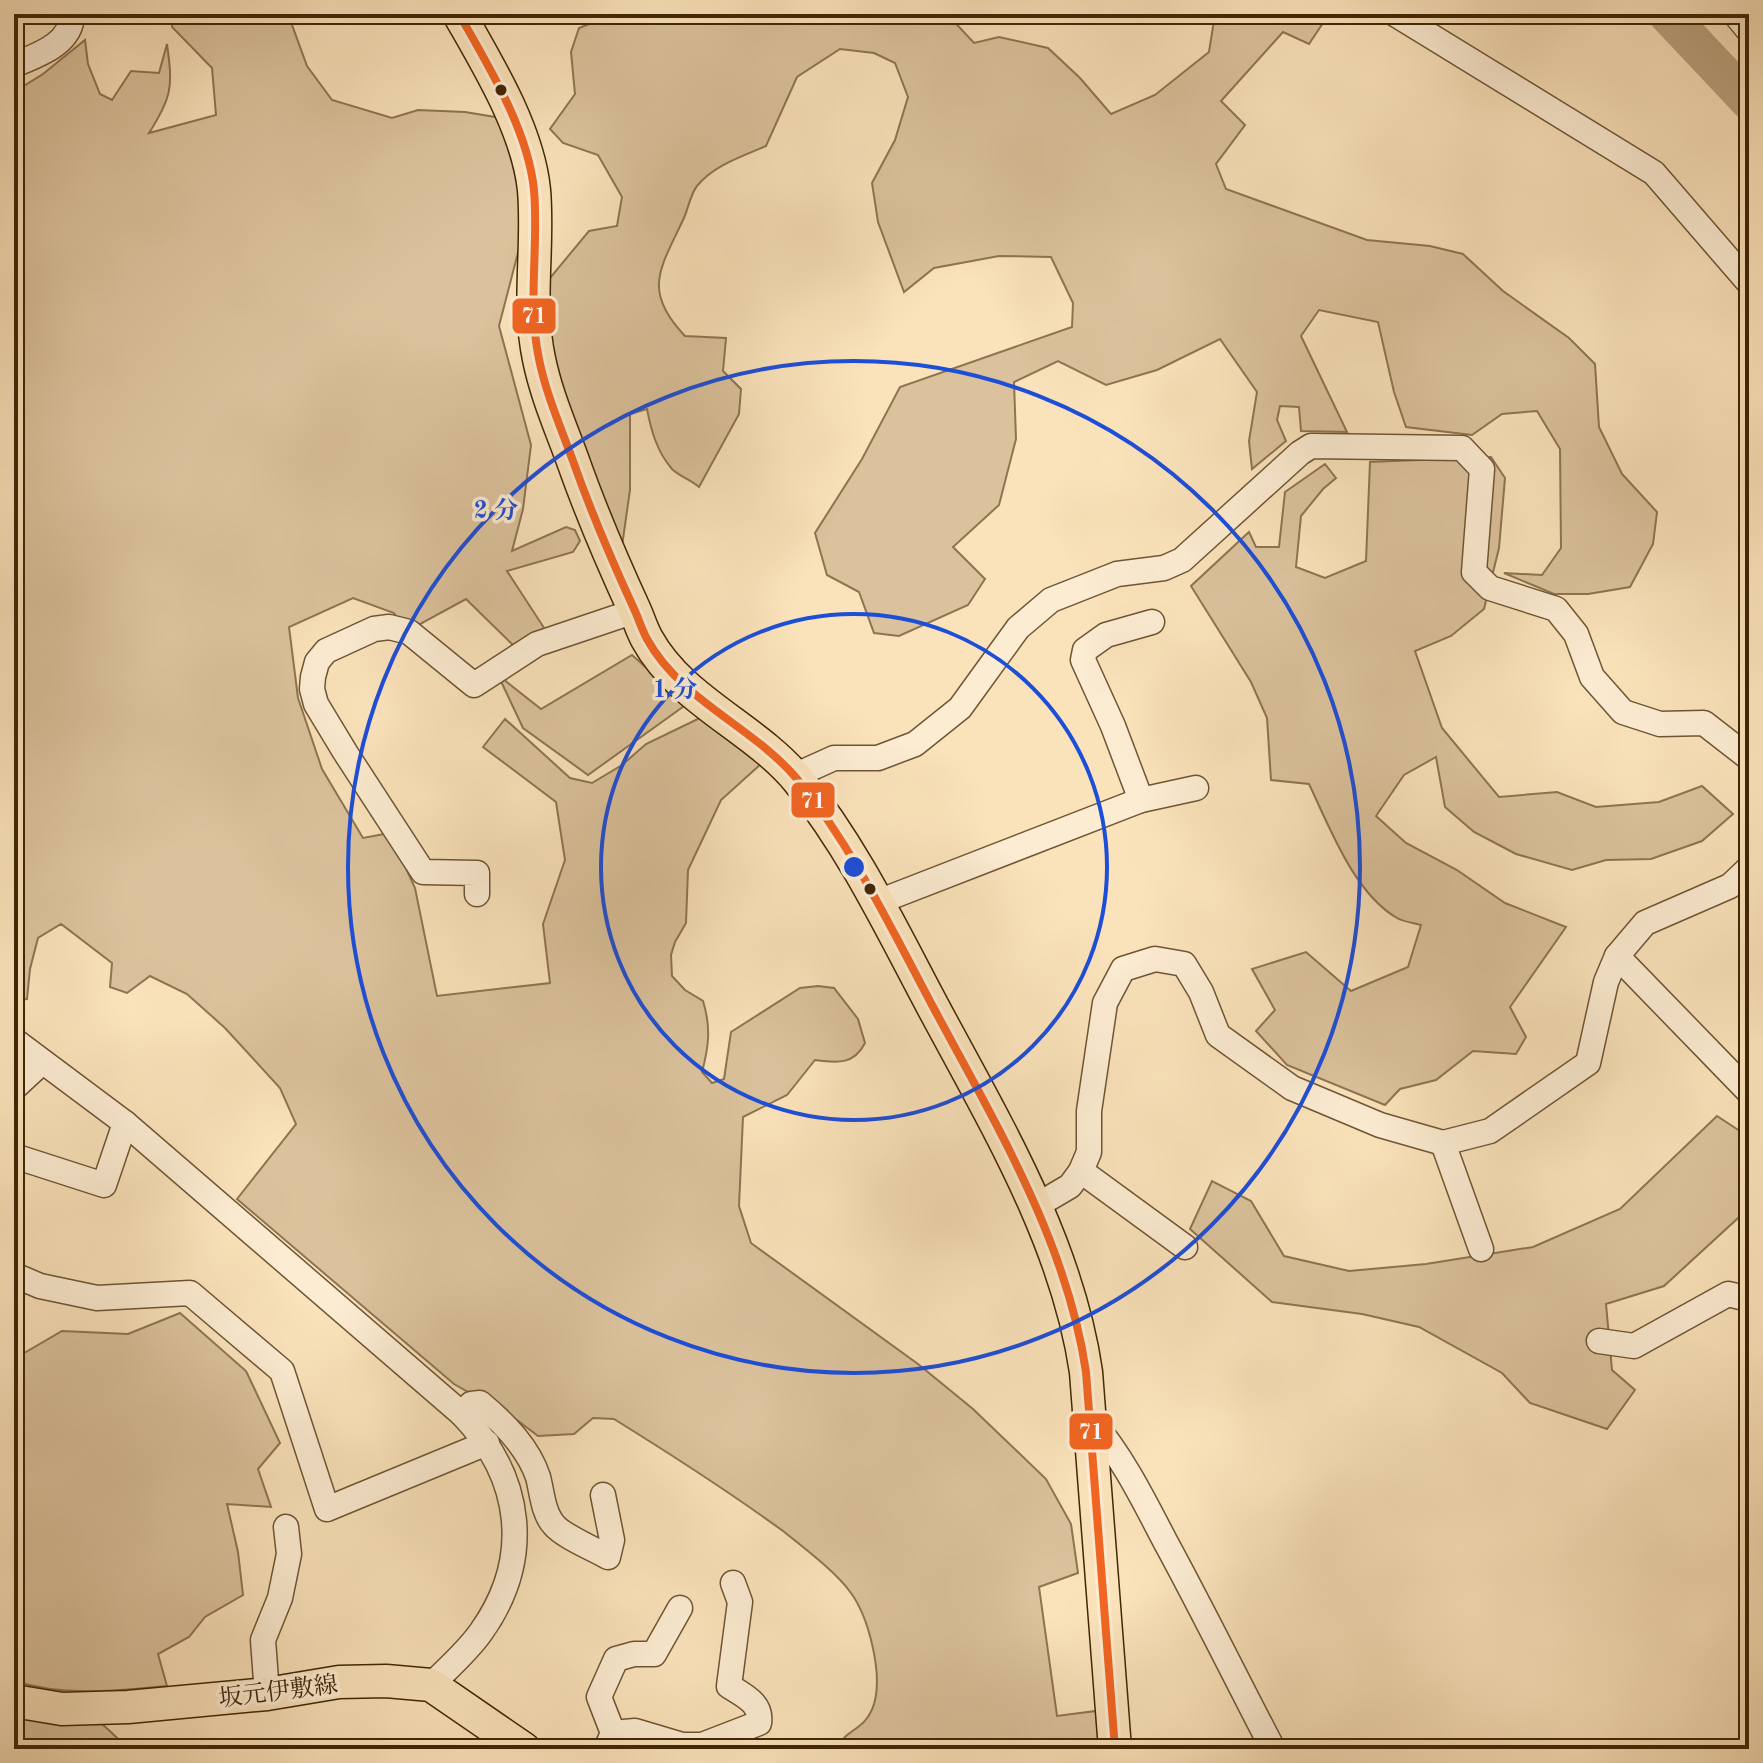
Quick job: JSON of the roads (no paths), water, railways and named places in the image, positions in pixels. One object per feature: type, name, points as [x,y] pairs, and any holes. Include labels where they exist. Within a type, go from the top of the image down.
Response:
[{"type":"main road","points":[[459,14],[484,58],[530,161],[534,207],[533,305],[539,361],[598,531],[647,639],[668,669],[763,745],[794,776],[830,824],[878,902],[1036,1206],[1070,1298],[1081,1338],[1091,1420],[1115,1749]]},
{"type":"main road","name":"坂元伊敷線","points":[[14,1701],[62,1709],[101,1709],[267,1694],[339,1682],[386,1681],[431,1685],[524,1749]]},
{"type":"street","points":[[14,65],[51,50],[72,24],[72,14]]},
{"type":"street","points":[[1395,14],[1654,173],[1749,283]]},
{"type":"street","points":[[1735,14],[1749,31]]},
{"type":"street","points":[[794,776],[834,758],[878,758],[915,744],[960,708],[1018,628],[1051,600],[1117,574],[1164,568],[1182,560],[1311,446],[1462,448],[1482,469],[1474,572],[1490,588],[1556,609],[1576,634],[1592,677],[1623,712],[1660,724],[1704,723],[1749,758]]},
{"type":"street","points":[[477,894],[477,873],[423,872],[316,704],[312,689],[317,662],[326,651],[374,629],[389,627],[409,632],[474,685],[537,644],[635,611]]},
{"type":"street","points":[[1141,800],[1113,726],[1083,660],[1085,650],[1106,635],[1152,622]]},
{"type":"street","points":[[878,902],[1141,800],[1196,788]]},
{"type":"street","points":[[1036,1206],[1070,1186],[1089,1152],[1089,1111],[1105,1003],[1123,969],[1155,959],[1184,964],[1201,992],[1218,1035],[1292,1088],[1380,1125],[1443,1143],[1490,1131],[1588,1063],[1606,982],[1617,956],[1645,923],[1730,886],[1749,868]]},
{"type":"street","points":[[1617,956],[1749,1092]]},
{"type":"street","points":[[14,1040],[125,1123],[462,1414],[487,1443],[501,1468],[512,1505],[516,1538],[513,1564],[502,1595],[483,1629],[469,1648],[431,1685]]},
{"type":"street","points":[[14,1088],[41,1063]]},
{"type":"street","points":[[14,1156],[104,1185],[125,1123]]},
{"type":"street","points":[[1443,1143],[1481,1249]]},
{"type":"street","points":[[1081,1171],[1185,1247]]},
{"type":"street","points":[[14,1275],[40,1286],[97,1298],[190,1293],[282,1371],[327,1509],[487,1443]]},
{"type":"street","points":[[1599,1341],[1634,1346],[1728,1294],[1749,1299]]},
{"type":"street","points":[[462,1414],[471,1404],[480,1403],[501,1420],[524,1449],[537,1473],[546,1511],[554,1526],[608,1557],[612,1540],[603,1495]]},
{"type":"street","points":[[1091,1420],[1116,1450],[1273,1749]]},
{"type":"street","points":[[267,1694],[263,1640],[280,1598],[289,1554],[286,1527]]},
{"type":"street","points":[[680,1608],[654,1654],[634,1654],[616,1659],[599,1697],[609,1741],[635,1731],[682,1745],[702,1745],[759,1723],[757,1705],[729,1686],[740,1602],[733,1583]]},
{"type":"waterway","points":[[1667,14],[1749,101]]}]
